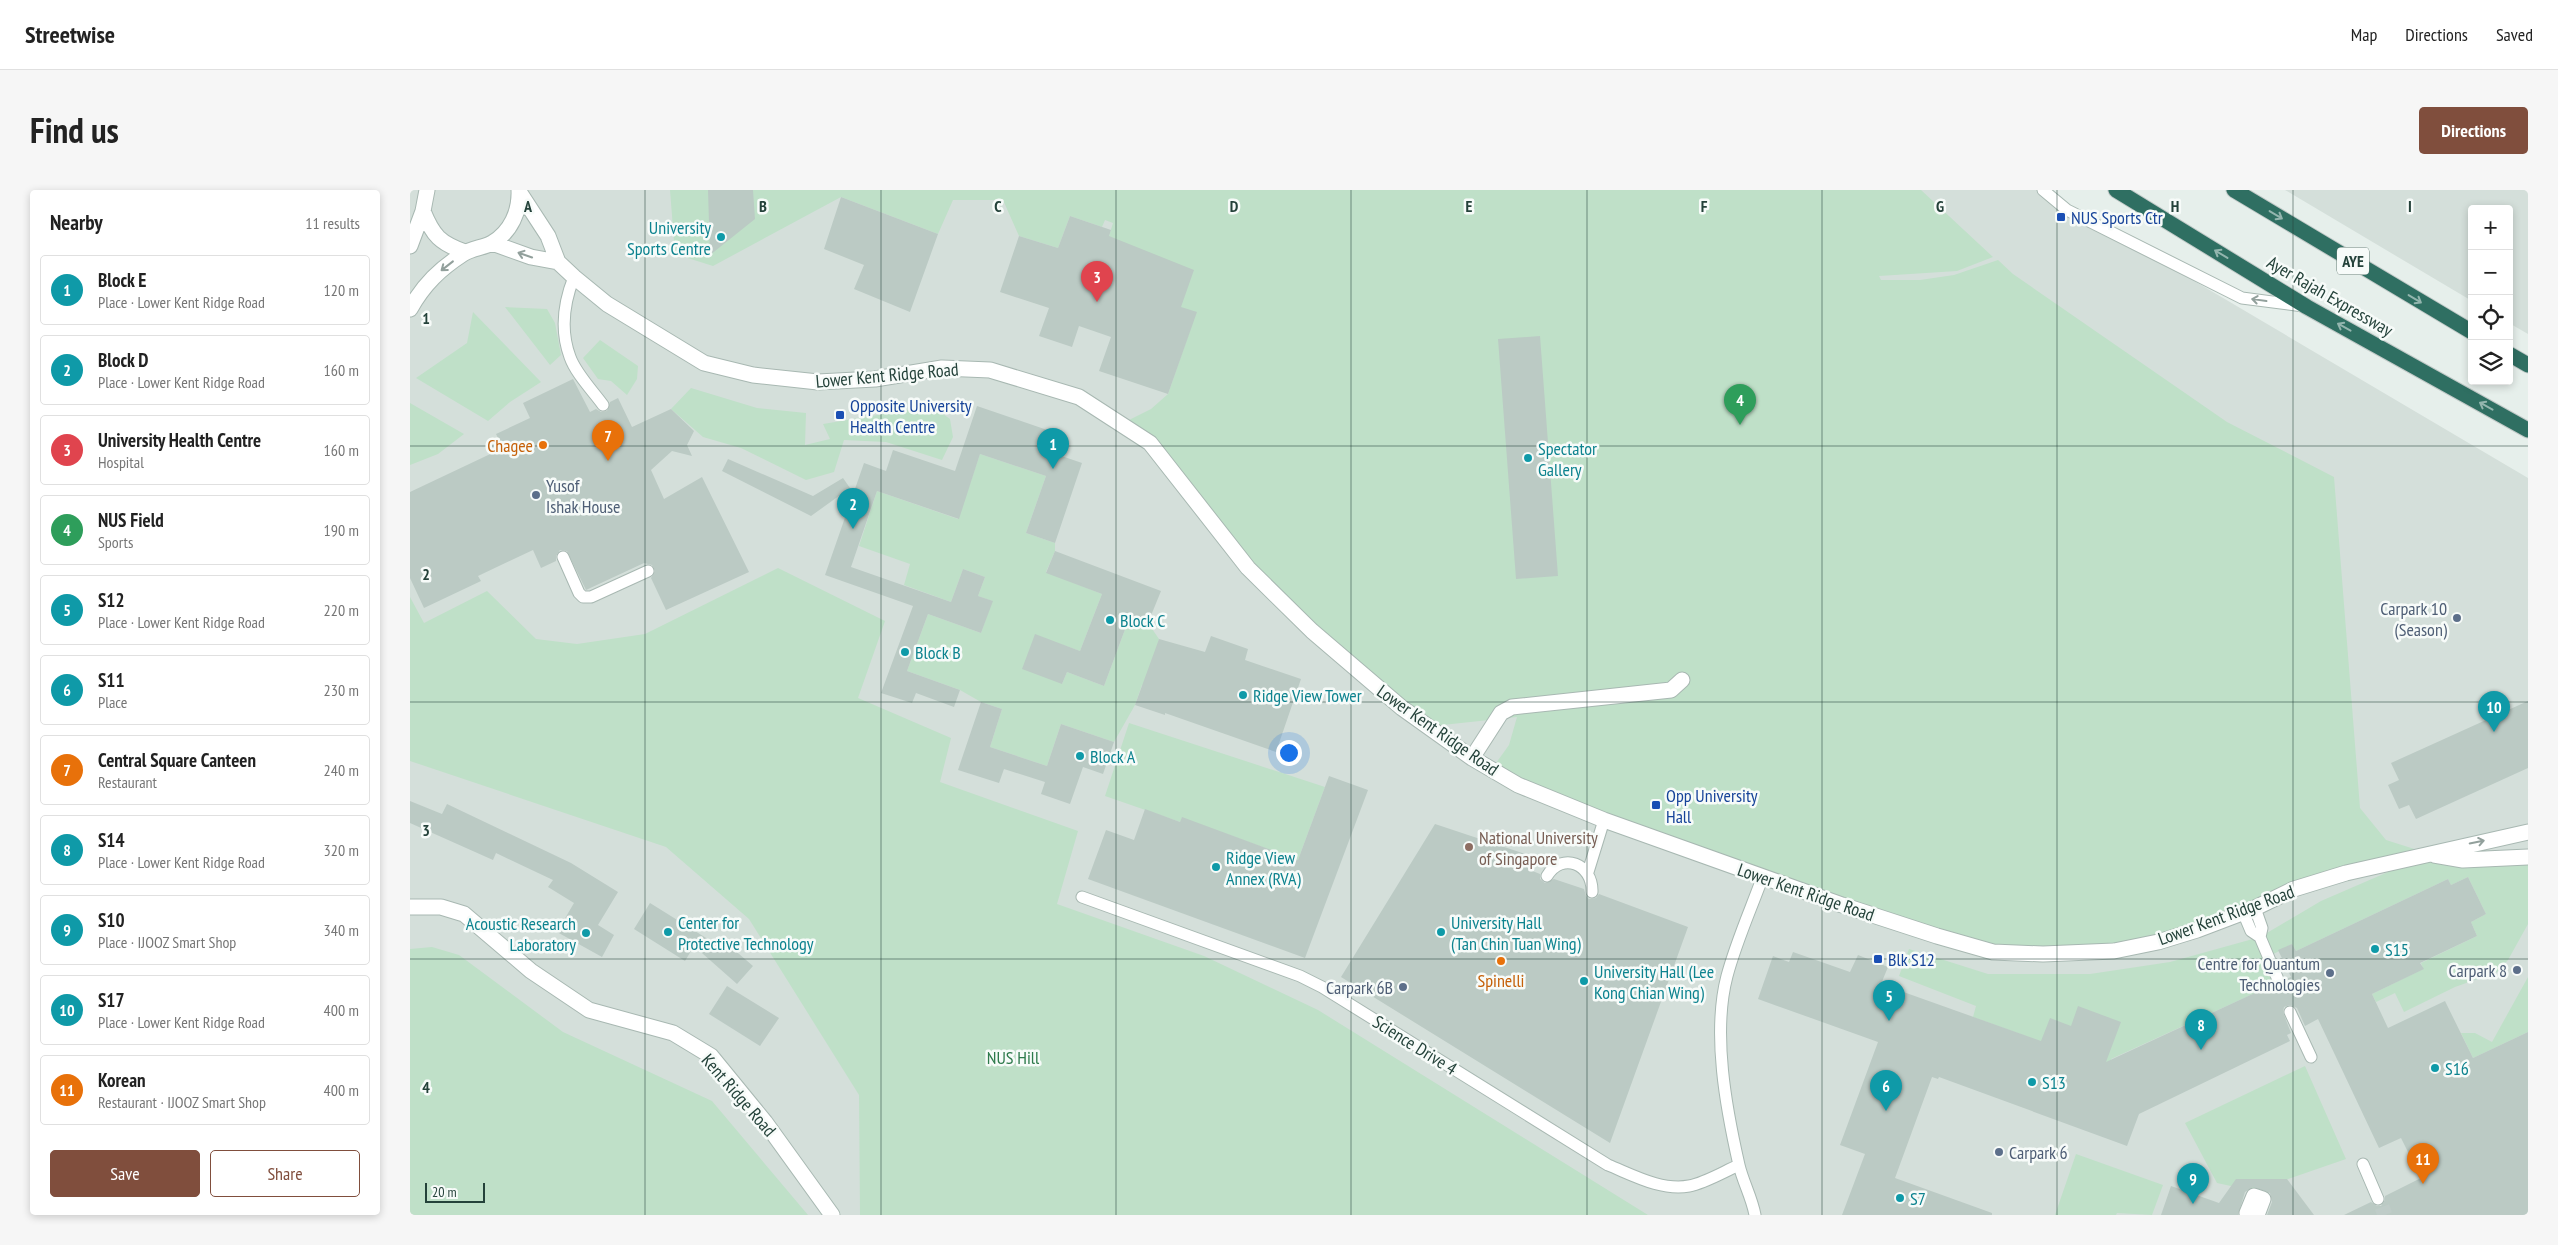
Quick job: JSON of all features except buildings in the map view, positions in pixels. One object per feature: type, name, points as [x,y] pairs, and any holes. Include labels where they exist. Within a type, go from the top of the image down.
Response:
[{"type":"highway","name":"Ayer Rajah Expressway","points":[[2116,190],[2307,307],[2528,430]]},
{"type":"highway","name":"AYE","points":[[2234,190],[2468,330]]},
{"type":"highway","points":[[2513,356],[2528,365]]},
{"type":"street","points":[[410,246],[423,210],[427,190]]},
{"type":"street","points":[[410,309],[429,280],[465,252],[492,243],[507,230],[517,212],[519,191]]},
{"type":"street","name":"Lower Kent Ridge Road","points":[[519,191],[548,236],[558,262],[574,277],[607,304],[704,363],[753,376],[818,382],[875,380],[942,368],[990,370],[1021,378],[1079,398],[1150,442],[1248,568],[1312,631],[1366,679],[1472,758],[1518,785],[1604,820],[1842,905],[1993,952],[2043,954],[2114,951],[2158,942],[2249,910],[2294,889],[2346,872],[2528,832]]},
{"type":"street","points":[[423,210],[430,230],[446,245],[465,252]]},
{"type":"street","points":[[492,243],[531,257],[558,262]]},
{"type":"street","points":[[1472,758],[1501,713],[1512,707],[1671,690],[1682,680]]},
{"type":"street","name":"Lower Kent Ridge Road","points":[[2430,854],[2462,860],[2528,858]]},
{"type":"street","name":"Kent Ridge Road","points":[[410,907],[441,907],[464,914],[531,971],[589,1010],[673,1033],[711,1056],[765,1122],[832,1215]]},
{"type":"lane","points":[[2042,190],[2067,210],[2242,298],[2307,307]]},
{"type":"lane","points":[[574,277],[564,300],[564,333],[570,358],[603,406]]},
{"type":"lane","points":[[563,557],[579,593],[583,597],[591,597],[648,571]]},
{"type":"lane","points":[[1588,872],[1604,820]]},
{"type":"lane","points":[[1547,876],[1552,868],[1561,863],[1581,866],[1588,872],[1592,882],[1592,892]]},
{"type":"lane","points":[[1755,1215],[1739,1165],[1722,1067],[1722,1012],[1726,977],[1763,876]]},
{"type":"lane","name":"Science Drive 4","points":[[1082,896],[1300,976],[1322,987],[1608,1165],[1668,1187],[1690,1186],[1739,1165]]},
{"type":"lane","points":[[2249,910],[2262,928],[2260,937],[2279,982]]},
{"type":"lane","points":[[2290,1012],[2311,1057]]},
{"type":"lane","points":[[2363,1164],[2378,1199]]},
{"type":"shaded area","name":"National University of Singapore","points":[[410,190],[2040,190],[2528,478],[2528,1215],[410,1215]]},
{"type":"shaded area","points":[[2285,190],[2528,190],[2528,334],[2513,325],[2513,205],[2468,205],[2468,299]]},
{"type":"green space","points":[[670,190],[1921,190],[1993,257],[1957,271],[1879,276],[1881,280],[1920,280],[1954,275],[1998,260],[2013,274],[2227,422],[2334,477],[2360,808],[2386,840],[2430,854],[2528,857],[2528,924],[2508,960],[2497,972],[2455,987],[2404,1012],[2395,993],[2376,1002],[2372,994],[2423,969],[2421,963],[2477,936],[2471,922],[2486,914],[2468,877],[2451,885],[2448,879],[2296,951],[2292,944],[2268,957],[2279,982],[2111,1059],[2112,1067],[1973,1017],[1976,1006],[1899,976],[1909,949],[1988,974],[2090,974],[2170,962],[2260,937],[2321,901],[2425,856],[2255,908],[2090,953],[1993,952],[1794,888],[1491,770],[1509,745],[1517,717],[1433,726],[1312,631],[1150,443],[1121,424],[1151,409],[1168,394],[1196,313],[1096,278],[1113,223],[1105,220],[1102,227],[1070,216],[1058,248],[1019,236],[1003,200],[953,200],[938,234],[841,197],[713,266],[675,254]]},
{"type":"green space","points":[[505,307],[547,309],[555,323],[561,355],[550,365]]},
{"type":"green space","points":[[473,312],[541,382],[510,402],[488,421],[416,378],[467,343]]},
{"type":"green space","points":[[600,340],[638,366],[637,379],[627,395],[611,381],[598,379],[583,358]]},
{"type":"green space","points":[[691,388],[757,408],[806,413],[805,445],[830,439],[823,424],[932,406],[950,419],[953,437],[942,460],[886,442],[844,440],[834,472],[806,480],[741,448],[703,437],[671,409]]},
{"type":"green space","points":[[410,403],[464,434],[438,454],[410,465]]},
{"type":"green space","points":[[980,454],[1046,476],[1026,533],[1055,543],[1055,551],[1046,572],[1102,594],[1080,651],[1035,635],[1062,684],[1067,672],[1104,686],[1130,616],[1148,623],[1159,639],[1147,687],[1142,685],[1135,705],[1114,742],[1061,724],[1047,766],[990,747],[1002,709],[981,702],[960,690],[907,671],[928,614],[981,633],[992,601],[978,596],[985,577],[963,569],[951,602],[904,585],[910,564],[859,546],[877,491],[958,519]]},
{"type":"green space","name":"NUS Hill","points":[[778,568],[885,621],[858,698],[951,738],[940,782],[1078,831],[1057,904],[1204,956],[1318,1010],[1648,1215],[860,1215],[859,1095],[749,919],[666,847],[410,761],[410,597],[424,623],[487,591],[536,639],[577,644],[645,634]]},
{"type":"green space","points":[[1129,723],[1325,787],[1298,860],[1182,818],[1180,822],[1105,796]]},
{"type":"green space","points":[[432,947],[459,955],[563,1032],[712,1101],[808,1215],[410,1215],[410,949]]},
{"type":"green space","points":[[2528,977],[2528,1032],[2473,1058],[2461,1033],[2475,1033],[2492,1042]]},
{"type":"green space","points":[[2305,1066],[2346,1159],[2254,1191],[2217,1183],[2185,1123]]},
{"type":"green space","points":[[2076,1154],[2163,1185],[2152,1215],[2117,1213],[2116,1215],[2055,1215]]},
{"type":"tunnel","points":[[2382,1207],[2385,1215]]},
{"type":"place","name":"NUS Sports Ctr","points":[[2061,217]]},
{"type":"place","name":"University Sports Centre","points":[[721,237]]},
{"type":"place","name":"University Health Centre","points":[[1097,302]]},
{"type":"place","name":"Opposite University Health Centre","points":[[840,415]]},
{"type":"place","name":"NUS Field","points":[[1740,425]]},
{"type":"place","name":"Chagee","points":[[543,445]]},
{"type":"place","name":"Spectator Gallery","points":[[1528,458]]},
{"type":"place","name":"Central Square Canteen","points":[[608,461]]},
{"type":"place","name":"Block E","points":[[1053,469]]},
{"type":"place","name":"Yusof Ishak House","points":[[536,495]]},
{"type":"place","name":"Block D","points":[[853,529]]},
{"type":"place","name":"Carpark 10 (Season)","points":[[2457,618]]},
{"type":"place","name":"Block C","points":[[1110,620]]},
{"type":"place","name":"Block B","points":[[905,652]]},
{"type":"place","name":"Ridge View Tower","points":[[1243,695]]},
{"type":"place","name":"S17","points":[[2494,732]]},
{"type":"place","name":"Block A","points":[[1080,756]]},
{"type":"place","name":"Opp University Hall","points":[[1656,805]]},
{"type":"place","name":"National University of Singapore","points":[[1469,847]]},
{"type":"place","name":"Ridge View Annex (RVA)","points":[[1216,867]]},
{"type":"place","name":"Center for Protective Technology","points":[[668,932]]},
{"type":"place","name":"University Hall (Tan Chin Tuan Wing)","points":[[1441,932]]},
{"type":"place","name":"Acoustic Research Laboratory","points":[[586,933]]},
{"type":"place","name":"S15","points":[[2375,949]]},
{"type":"place","name":"Blk S12","points":[[1878,959]]},
{"type":"place","name":"Spinelli","points":[[1501,961]]},
{"type":"place","name":"Carpark 8","points":[[2517,970]]},
{"type":"place","name":"Centre for Quantum Technologies","points":[[2330,973]]},
{"type":"place","name":"University Hall (Lee Kong Chian Wing)","points":[[1584,981]]},
{"type":"place","name":"Carpark 6B","points":[[1403,987]]},
{"type":"place","name":"S12","points":[[1889,1021]]},
{"type":"place","name":"S14","points":[[2201,1050]]},
{"type":"place","name":"S16","points":[[2435,1068]]},
{"type":"place","name":"S13","points":[[2032,1082]]},
{"type":"place","name":"S11","points":[[1886,1111]]},
{"type":"place","name":"Carpark 6","points":[[1999,1152]]},
{"type":"place","name":"Korean","points":[[2423,1184]]},
{"type":"place","name":"S7","points":[[1900,1198]]},
{"type":"place","name":"S10","points":[[2193,1204]]}]
